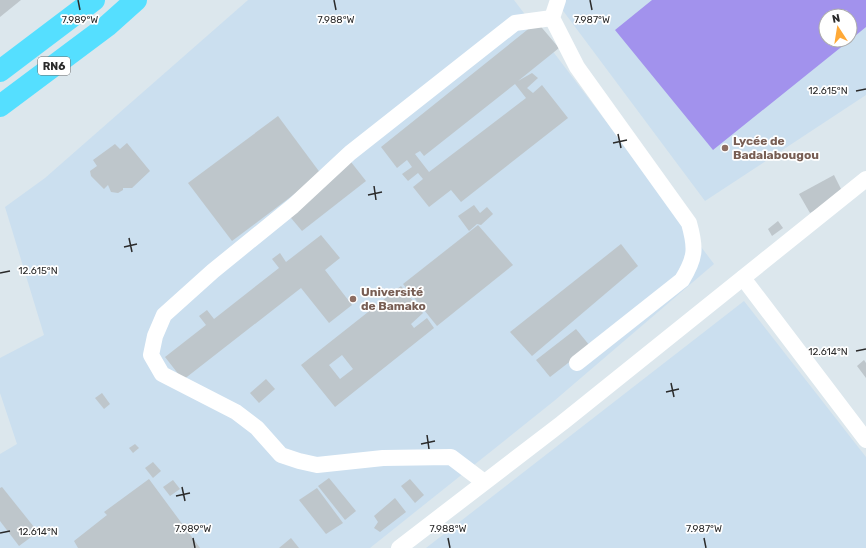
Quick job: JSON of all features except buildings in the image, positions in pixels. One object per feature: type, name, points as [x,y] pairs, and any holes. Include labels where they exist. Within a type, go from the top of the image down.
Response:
[{"type":"highway","name":"RN6","points":[[0,71],[94,0]]},
{"type":"highway","name":"RN6","points":[[0,106],[107,26],[136,0]]},
{"type":"street","points":[[558,0],[552,18],[577,67],[689,223],[694,239],[692,262],[682,280],[577,363]]},
{"type":"street","points":[[484,482],[451,457],[383,458],[317,465],[281,455],[257,428],[236,412],[162,374],[152,355],[154,336],[164,315],[213,271],[293,206],[350,153],[515,23],[552,18]]},
{"type":"street","points":[[399,548],[562,423],[866,179]]},
{"type":"street","points":[[743,278],[866,440]]},
{"type":"shaded area","name":"Université de Bamako","points":[[248,0],[514,0],[714,264],[554,401],[370,548],[0,548],[0,454],[17,444],[0,393],[0,358],[44,335],[5,207],[45,178]]},
{"type":"shaded area","name":"Lycée de Badalabougou","points":[[555,0],[866,0],[866,95],[705,201]]},
{"type":"shaded area","points":[[652,0],[866,0],[866,27],[858,34],[858,8],[818,8],[818,48],[840,48],[713,150],[615,30]]},
{"type":"shaded area","points":[[744,301],[866,457],[866,548],[426,548]]},
{"type":"place","name":"Lycée de Badalabougou","points":[[725,148]]},
{"type":"place","name":"Université de Bamako","points":[[353,299]]}]
